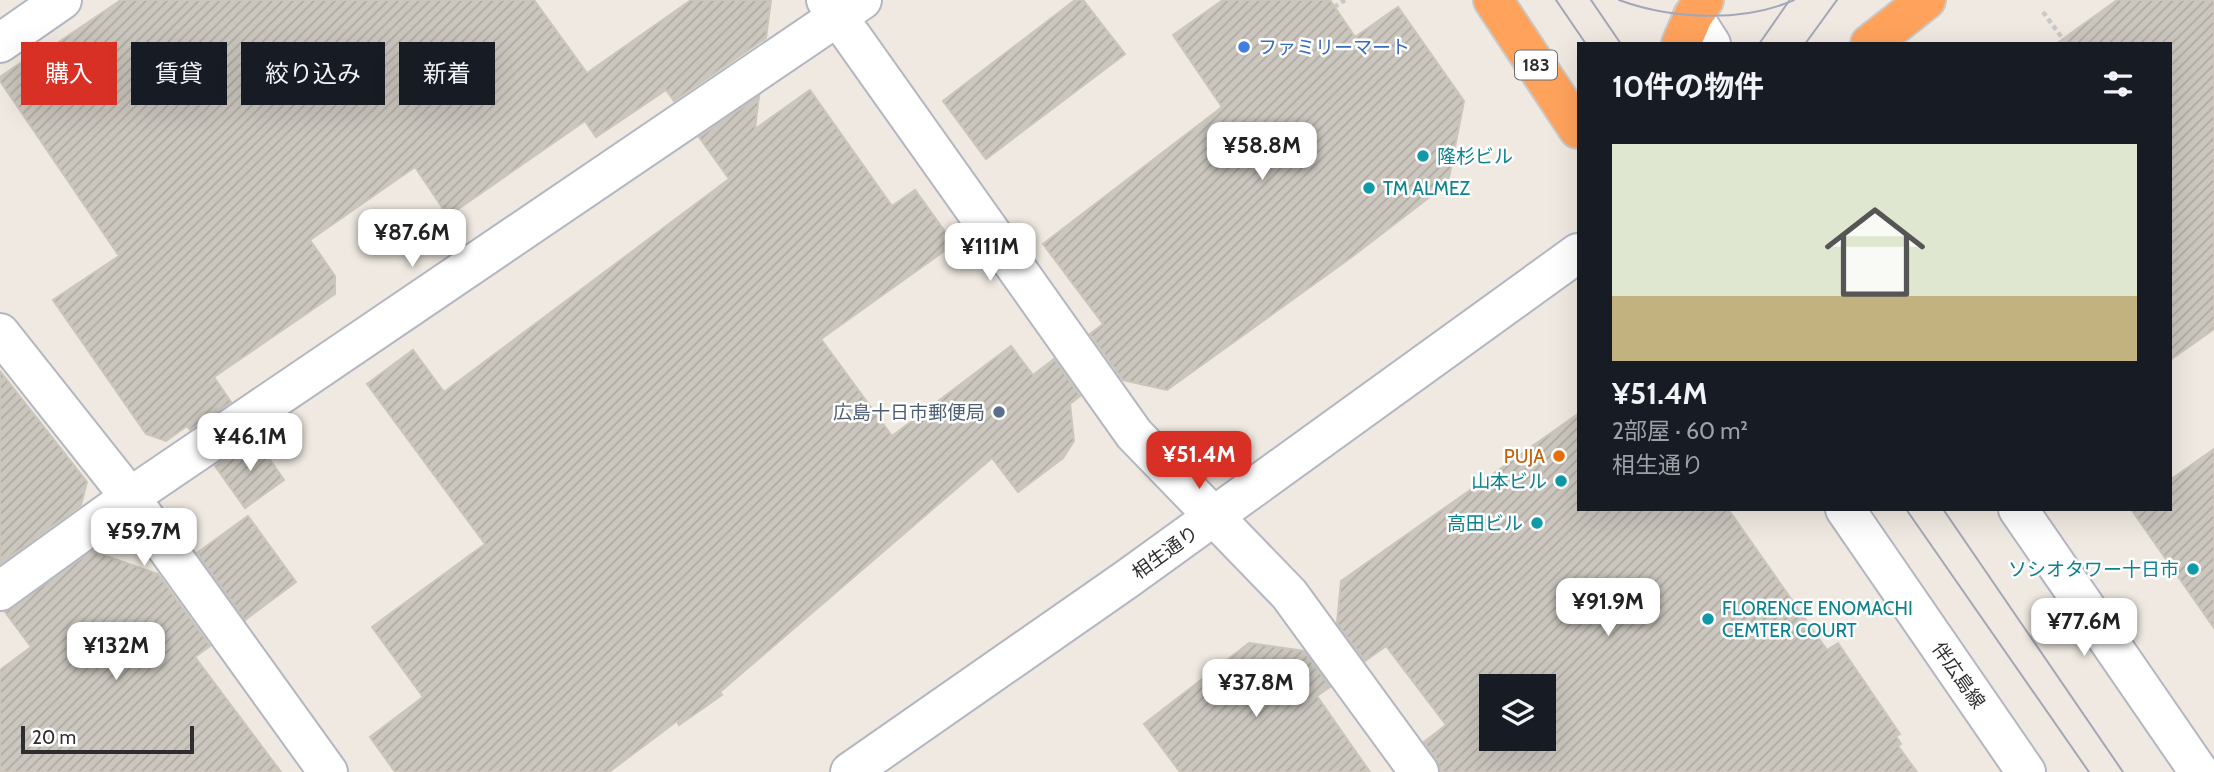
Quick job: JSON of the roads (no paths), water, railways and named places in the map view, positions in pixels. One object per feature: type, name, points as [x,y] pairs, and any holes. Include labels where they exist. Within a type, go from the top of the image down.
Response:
[{"type":"highway","name":"183","points":[[1493,0],[1577,127]]},
{"type":"highway","points":[[1873,42],[1926,0]]},
{"type":"street","points":[[0,43],[62,0]]},
{"type":"street","points":[[0,591],[130,498],[842,6],[1134,434],[1289,594],[1419,772]]},
{"type":"street","name":"相生通り","points":[[850,772],[1213,517],[1577,254]]},
{"type":"street","points":[[0,333],[130,498],[328,772]]},
{"type":"street","name":"伴広島線","points":[[1845,511],[2026,772]]},
{"type":"street","points":[[2019,511],[2199,772]]},
{"type":"tram line","points":[[1556,0],[1585,42]]},
{"type":"tram line","points":[[1591,0],[1620,42]]},
{"type":"tram line","points":[[1619,0],[1661,11],[1706,16],[1752,12],[1794,0]]},
{"type":"tram line","points":[[1806,42],[1837,0]]},
{"type":"tram line","points":[[1760,42],[1789,1]]},
{"type":"tram line","points":[[1907,511],[2089,772]]},
{"type":"tram line","points":[[1944,511],[2123,772]]},
{"type":"place","name":"ファミリーマート","points":[[1244,47]]},
{"type":"place","name":"隆杉ビル","points":[[1423,156]]},
{"type":"place","name":"TM ALMEZ","points":[[1369,188]]},
{"type":"place","name":"広島十日市郵便局","points":[[999,412]]},
{"type":"place","name":"PUJA","points":[[1559,456]]},
{"type":"place","name":"山本ビル","points":[[1561,481]]},
{"type":"place","name":"高田ビル","points":[[1537,523]]},
{"type":"place","name":"ソシオタワー十日市","points":[[2193,569]]},
{"type":"place","name":"FLORENCE ENOMACHI CEMTER COURT","points":[[1708,619]]}]
